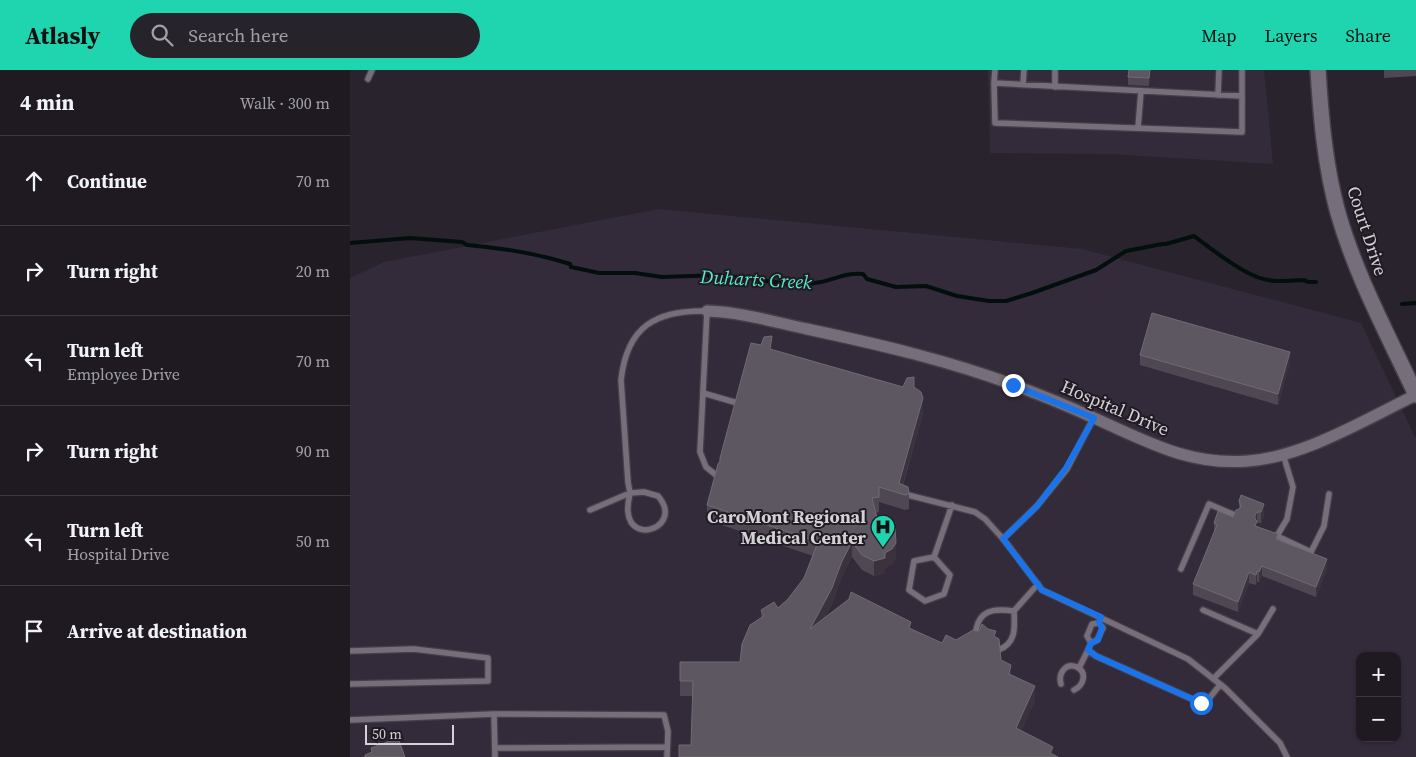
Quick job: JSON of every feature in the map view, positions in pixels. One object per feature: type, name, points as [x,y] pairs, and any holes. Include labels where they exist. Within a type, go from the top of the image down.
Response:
[{"type":"street","name":"Court Drive","points":[[1318,70],[1323,140],[1340,220],[1355,264],[1416,395]]},
{"type":"street","name":"Hospital Drive","points":[[707,311],[739,315],[895,348],[1013,385],[1156,446],[1201,459],[1223,462],[1248,461],[1283,454],[1335,434],[1416,395]]},
{"type":"lane","points":[[368,79],[372,70]]},
{"type":"lane","points":[[995,70],[995,123],[1242,132],[1242,70]]},
{"type":"lane","points":[[1023,84],[1024,70]]},
{"type":"lane","points":[[1055,70],[1055,87]]},
{"type":"lane","points":[[1218,95],[1219,70]]},
{"type":"lane","points":[[994,83],[1242,96]]},
{"type":"lane","points":[[1138,128],[1141,91]]},
{"type":"lane","points":[[590,510],[630,493],[651,492],[662,501],[665,513],[663,520],[658,527],[643,530],[635,527],[630,520],[628,509],[630,493],[621,380],[627,351],[633,339],[656,320],[684,311],[707,311],[700,452],[706,467],[716,475]]},
{"type":"lane","points":[[703,392],[734,402]]},
{"type":"lane","points":[[1003,539],[1037,506],[1066,468],[1094,418]]},
{"type":"lane","points":[[1277,536],[1287,519],[1294,487],[1283,454]]},
{"type":"lane","points":[[904,494],[975,512],[1003,539],[1042,590],[1100,620],[1188,659],[1220,684],[1280,743],[1287,757]]},
{"type":"lane","points":[[1268,532],[1311,552],[1324,526],[1329,494]]},
{"type":"lane","points":[[1180,569],[1209,504],[1238,516]]},
{"type":"lane","points":[[934,557],[952,505]]},
{"type":"lane","points":[[934,557],[950,575],[944,594],[925,601],[908,590],[914,561],[934,557]]},
{"type":"lane","points":[[998,650],[1010,643],[1014,636],[1014,611],[1038,584]]},
{"type":"lane","points":[[977,642],[975,632],[980,619],[987,612],[998,609],[1014,611]]},
{"type":"lane","points":[[1213,679],[1258,634],[1272,609]]},
{"type":"lane","points":[[1203,610],[1258,634]]},
{"type":"lane","points":[[1091,643],[1087,636],[1092,624],[1100,620]]},
{"type":"lane","points":[[1079,668],[1091,643],[1098,640],[1102,628],[1100,620]]},
{"type":"lane","points":[[350,651],[414,649],[488,658],[488,681],[350,684]]},
{"type":"lane","points":[[1088,650],[1096,656],[1201,703],[1207,701],[1220,684]]},
{"type":"lane","points":[[1061,684],[1060,676],[1064,669],[1071,666],[1079,668],[1083,674],[1083,682],[1074,690]]},
{"type":"lane","points":[[494,714],[495,757]]},
{"type":"lane","points":[[350,720],[494,714],[664,715],[668,731],[667,757]]},
{"type":"lane","points":[[495,748],[667,747]]},
{"type":"shaded area","points":[[988,70],[1264,70],[1273,164],[1110,154],[990,153]]},
{"type":"shaded area","name":"CaroMont Regional Medical Center","points":[[659,209],[1082,249],[1361,323],[1416,439],[1416,757],[350,757],[350,278],[384,262]]},
{"type":"building","points":[[1129,70],[1150,70],[1149,78],[1128,77]]},
{"type":"building","points":[[1152,313],[1290,352],[1278,394],[1140,355]]},
{"type":"building","points":[[772,336],[770,349],[903,387],[907,378],[914,377],[914,387],[921,392],[923,398],[899,483],[908,487],[909,494],[905,495],[879,487],[879,497],[872,498],[877,518],[888,521],[895,528],[896,543],[892,549],[885,553],[885,558],[874,561],[862,555],[852,542],[842,561],[832,588],[810,629],[849,599],[851,592],[911,622],[909,628],[942,643],[946,635],[956,640],[973,630],[979,631],[982,624],[988,629],[996,631],[994,636],[999,639],[1001,660],[1011,665],[1009,674],[1035,686],[1016,728],[1053,747],[1050,753],[1058,757],[679,757],[679,745],[691,745],[693,681],[680,681],[680,662],[740,662],[742,644],[750,625],[764,616],[761,610],[774,602],[778,608],[788,599],[804,578],[818,542],[707,505],[751,343],[761,345],[764,337]]},
{"type":"building","points":[[1241,495],[1264,504],[1261,512],[1257,512],[1255,515],[1257,521],[1255,526],[1278,534],[1276,539],[1327,559],[1316,587],[1262,566],[1256,575],[1249,572],[1238,602],[1193,584],[1217,525],[1214,523],[1218,511],[1233,517],[1236,510],[1241,507],[1239,501]]},
{"type":"building","points":[[398,738],[405,757],[365,757],[365,755],[372,752],[371,748]]},
{"type":"waterway","name":"Duharts Creek","points":[[350,243],[410,238],[462,242],[467,245],[532,254],[570,264],[571,267],[599,273],[635,273],[662,277],[721,275],[782,283],[812,284],[852,274],[863,274],[867,279],[896,287],[926,286],[957,296],[989,301],[1006,301],[1096,270],[1126,251],[1166,244],[1194,236],[1216,253],[1257,277],[1274,281],[1304,280],[1316,282]]},
{"type":"waterway","name":"Duharts Creek","points":[[1402,304],[1416,303]]},
{"type":"place","name":"CaroMont Regional Medical Center","points":[[883,548]]},
{"type":"route","points":[[1013,385],[1094,418],[1066,468],[1037,506],[1003,539],[1042,590],[1101,617],[1099,622],[1102,628],[1098,640],[1091,643],[1088,650],[1096,656],[1201,703]]}]
